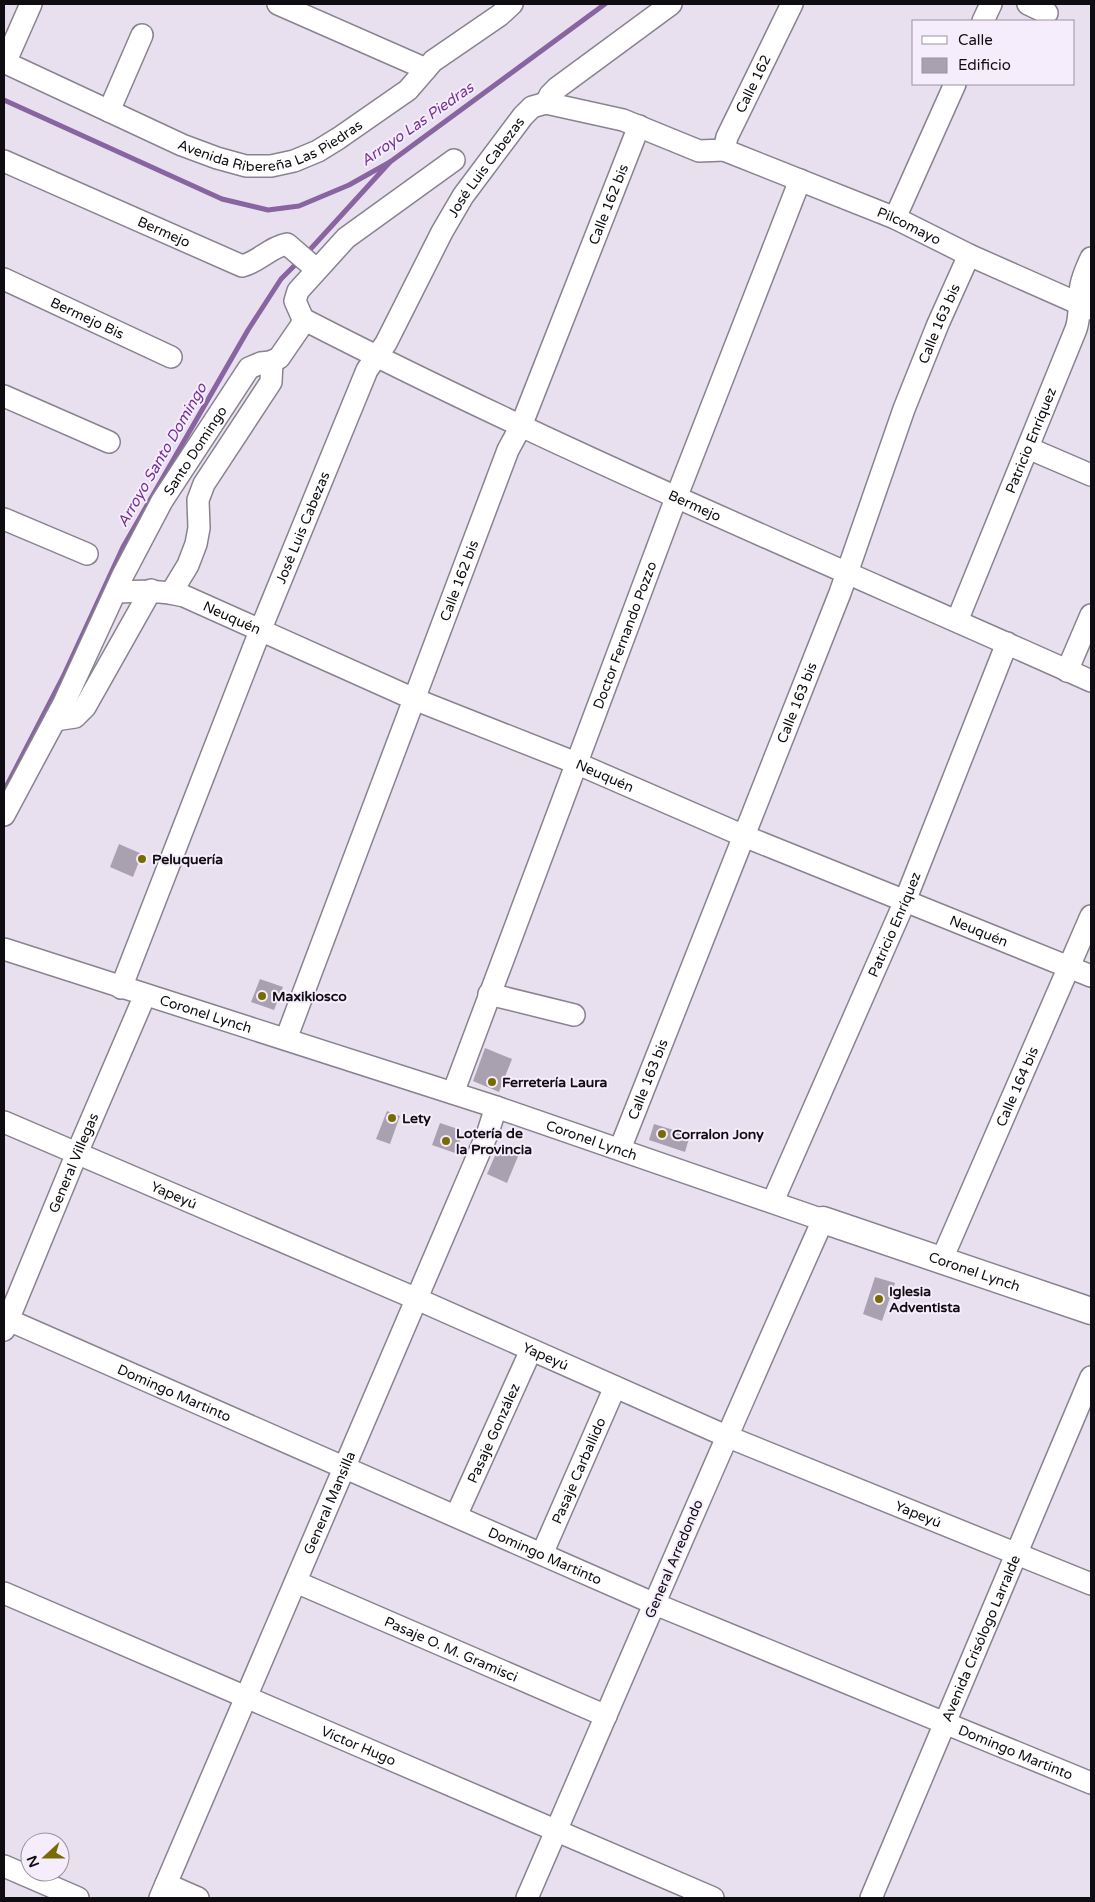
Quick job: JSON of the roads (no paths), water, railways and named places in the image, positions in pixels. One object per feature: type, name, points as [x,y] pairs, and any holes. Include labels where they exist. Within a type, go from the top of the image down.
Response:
[{"type":"main road","name":"Coronel Lynch","points":[[823,1220],[1091,1310]]},
{"type":"street","points":[[4,62],[31,4]]},
{"type":"street","points":[[278,4],[426,69]]},
{"type":"street","name":"Avenida Ribereña Las Piedras","points":[[4,62],[182,145],[246,166],[271,166],[294,162],[318,151],[408,90],[433,61],[500,15],[512,4]]},
{"type":"street","points":[[546,103],[550,95],[557,88],[671,4]]},
{"type":"street","name":"Calle 162","points":[[715,151],[727,137],[792,4]]},
{"type":"street","points":[[983,20],[991,4]]},
{"type":"street","points":[[1028,4],[1047,13]]},
{"type":"street","points":[[108,111],[142,34]]},
{"type":"street","points":[[895,218],[955,85]]},
{"type":"street","name":"Pilcomayo","points":[[546,103],[623,120],[699,151],[715,151],[800,180],[895,218],[970,255],[1086,306]]},
{"type":"street","name":"José Luis Cabezas","points":[[121,988],[260,631],[367,370],[386,343],[442,232],[463,196],[523,116],[532,107],[546,103]]},
{"type":"street","name":"Calle 162 bis","points":[[286,1039],[508,450],[521,426],[639,126]]},
{"type":"street","points":[[55,720],[75,717],[85,707],[161,592],[188,565],[196,544],[199,528],[198,500],[204,484],[271,382],[272,362],[279,358],[302,326],[303,319],[295,301],[298,291],[314,267],[346,238],[454,160]]},
{"type":"street","name":"Bermejo","points":[[4,161],[242,266],[249,264],[278,246],[287,244],[314,267]]},
{"type":"street","name":"Doctor Fernando Pozzo","points":[[452,1093],[676,498],[800,180]]},
{"type":"street","name":"Calle 163 bis","points":[[620,1149],[840,593],[845,573],[904,410],[938,324],[970,255]]},
{"type":"street","name":"Patricio Enríquez","points":[[957,621],[1086,306],[1082,280],[1091,258]]},
{"type":"street","name":"Bermejo Bis","points":[[4,279],[171,357]]},
{"type":"street","name":"Bermejo","points":[[303,319],[521,426],[676,498],[1091,681]]},
{"type":"street","name":"Santo Domingo","points":[[4,815],[55,720],[162,501],[249,368],[261,363],[272,362]]},
{"type":"street","points":[[4,396],[109,442]]},
{"type":"street","points":[[1028,448],[1091,475]]},
{"type":"street","points":[[4,519],[87,554]]},
{"type":"street","name":"Neuquén","points":[[116,592],[161,592],[184,596],[414,699],[576,763],[744,836],[1091,976]]},
{"type":"street","points":[[1067,671],[1091,616]]},
{"type":"street","name":"Patricio Enríquez","points":[[773,1201],[877,960],[905,900],[1007,644]]},
{"type":"street","name":"Calle 164 bis","points":[[942,1260],[1091,916]]},
{"type":"street","name":"Coronel Lynch","points":[[4,949],[496,1107],[773,1201],[823,1220]]},
{"type":"street","points":[[489,994],[574,1015]]},
{"type":"street","name":"General Villegas","points":[[5,1323],[145,995]]},
{"type":"street","name":"General Mansilla","points":[[163,1891],[488,1132],[496,1107]]},
{"type":"street","name":"Yapeyú","points":[[4,1122],[417,1299],[726,1436],[1091,1584]]},
{"type":"street","name":"General Arredondo","points":[[527,1898],[726,1436],[823,1220]]},
{"type":"street","name":"Domingo Martinto","points":[[5,1323],[456,1516],[655,1604],[1091,1783]]},
{"type":"street","name":"Pasaje González","points":[[456,1516],[532,1350]]},
{"type":"street","name":"Avenida Crisólogo Larralde","points":[[871,1898],[944,1722],[1018,1554],[1091,1377]]},
{"type":"street","name":"Pasaje Carballido","points":[[542,1554],[615,1388]]},
{"type":"street","name":"Pasaje O. M. Gramisci","points":[[296,1582],[606,1716]]},
{"type":"street","name":"Victor Hugo","points":[[4,1593],[713,1898]]},
{"type":"street","points":[[4,1866],[78,1898]]},
{"type":"street","points":[[163,1891],[198,1898]]},
{"type":"waterway","name":"Arroyo Las Piedras","points":[[4,100],[222,199],[268,210],[299,206],[349,185],[390,162],[605,4]]},
{"type":"waterway","name":"Arroyo Santo Domingo","points":[[306,254],[390,162]]},
{"type":"waterway","name":"Arroyo Santo Domingo","points":[[4,791],[63,677],[123,547],[248,330],[281,279],[298,262]]},
{"type":"place","name":"Peluquería","points":[[142,859]]},
{"type":"place","name":"Maxikiosco","points":[[262,996]]},
{"type":"place","name":"Ferretería Laura","points":[[492,1082]]},
{"type":"place","name":"Lety","points":[[392,1118]]},
{"type":"place","name":"Corralon Jony","points":[[662,1134]]},
{"type":"place","name":"Lotería de la Provincia","points":[[446,1141]]},
{"type":"place","name":"Iglesia Adventista","points":[[879,1299]]}]
